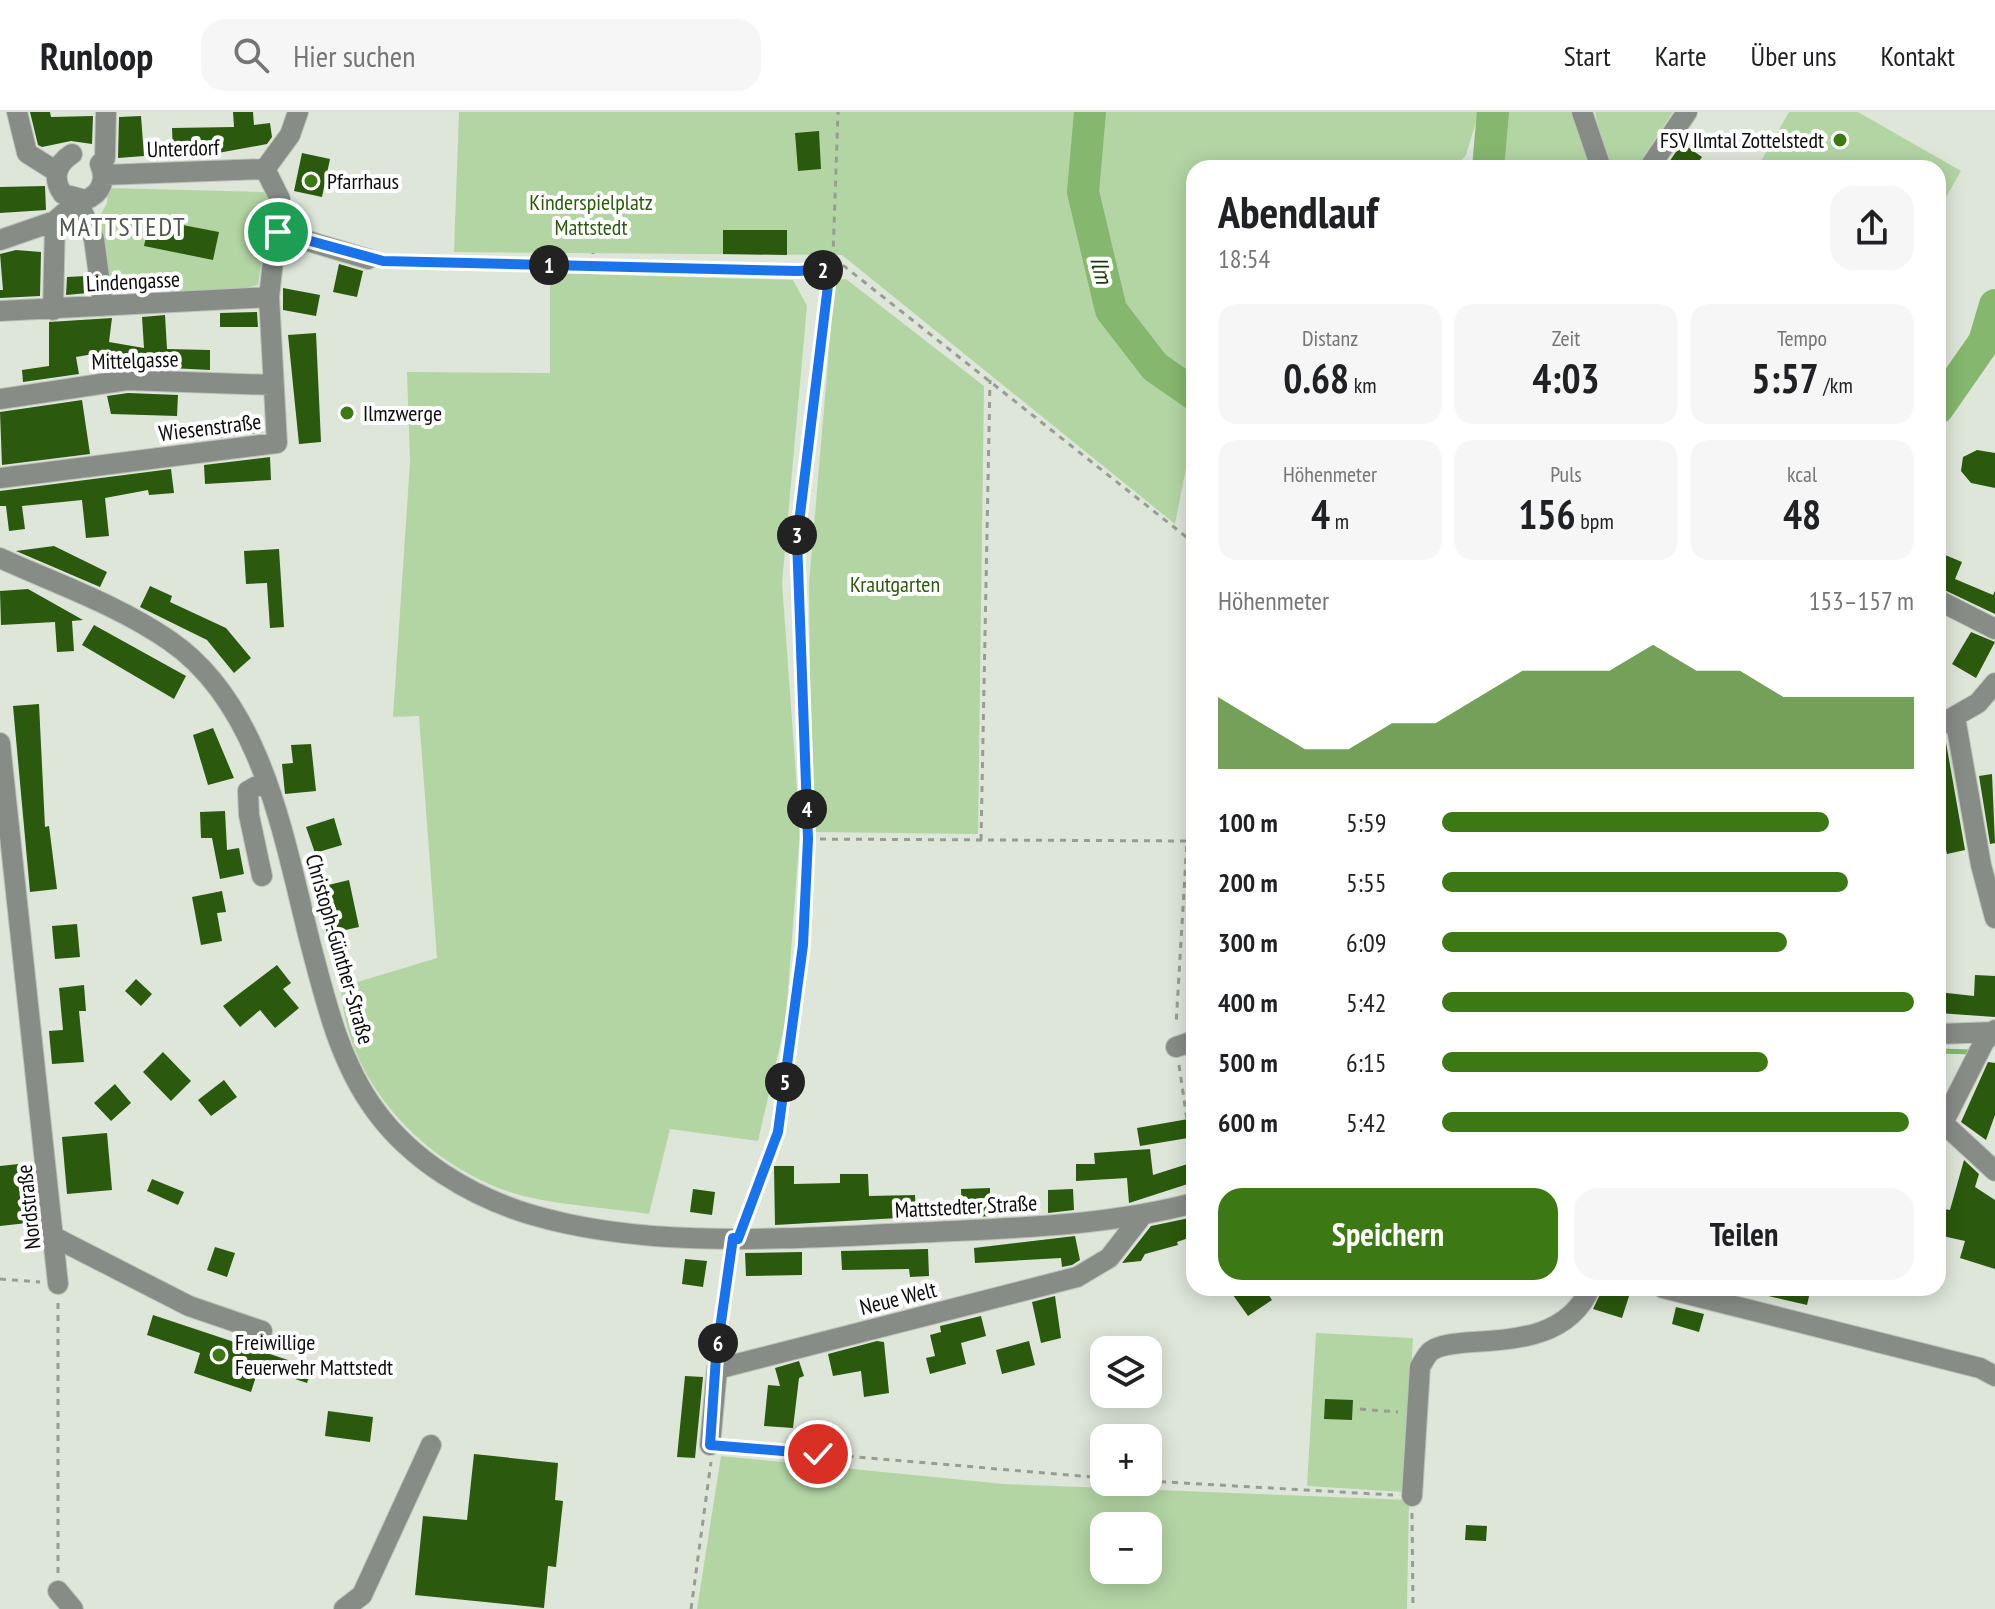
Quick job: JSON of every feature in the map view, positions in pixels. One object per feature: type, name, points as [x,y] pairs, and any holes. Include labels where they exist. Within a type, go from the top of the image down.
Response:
[{"type":"street","points":[[17,112],[27,153],[57,172]]},
{"type":"street","points":[[0,240],[55,221],[78,201],[98,193],[105,158],[106,112]]},
{"type":"street","points":[[265,169],[290,135],[298,112]]},
{"type":"street","points":[[1582,112],[1598,160]]},
{"type":"street","points":[[1654,160],[1687,112]]},
{"type":"street","points":[[72,154],[57,172],[58,188],[78,201],[94,239],[103,306]]},
{"type":"street","name":"Unterdorf","points":[[102,170],[265,169]]},
{"type":"street","name":"Wiesenstraße","points":[[0,478],[277,443],[269,297],[280,199],[265,169]]},
{"type":"street","points":[[53,310],[55,221]]},
{"type":"street","points":[[278,232],[368,259]]},
{"type":"street","name":"Lindengasse","points":[[0,311],[269,297]]},
{"type":"street","name":"Mittelgasse","points":[[0,399],[127,380],[273,385]]},
{"type":"street","name":"Christoph-Günther-Straße","points":[[0,558],[132,618],[190,658],[226,700],[245,732],[264,782],[332,1022],[353,1072],[374,1109],[400,1139],[431,1166],[476,1193],[528,1214],[631,1232],[735,1238]]},
{"type":"street","points":[[1946,604],[1995,629]]},
{"type":"street","points":[[1995,683],[1978,703],[1947,722],[1995,918]]},
{"type":"street","name":"Nordstraße","points":[[0,743],[2,792],[56,1238],[58,1284]]},
{"type":"street","points":[[262,876],[249,815],[248,791],[264,782]]},
{"type":"street","points":[[1946,1035],[1988,1039],[1946,1112]]},
{"type":"street","points":[[1946,1127],[1995,1171]]},
{"type":"street","name":"Mattstedter Straße","points":[[735,1238],[1065,1226],[1141,1217],[1186,1205]]},
{"type":"street","name":"Neue Welt","points":[[717,1369],[1077,1277],[1109,1258],[1141,1217]]},
{"type":"street","points":[[56,1238],[189,1306],[262,1331]]},
{"type":"street","points":[[1412,1496],[1420,1367],[1431,1351],[1459,1343],[1508,1341],[1566,1322],[1584,1296]]},
{"type":"street","points":[[1695,1296],[1980,1368],[1995,1376]]},
{"type":"street","points":[[710,1445],[717,1369]]},
{"type":"street","points":[[344,1609],[362,1595],[431,1445]]},
{"type":"street","points":[[58,1591],[73,1609]]},
{"type":"path","points":[[717,1369],[735,1238],[778,1132],[803,945],[808,839],[797,539],[830,269],[838,112]]},
{"type":"path","points":[[593,253],[593,266]]},
{"type":"path","points":[[368,259],[593,266],[830,269],[844,266],[1186,537]]},
{"type":"path","points":[[981,840],[990,380]]},
{"type":"path","points":[[808,839],[1186,841]]},
{"type":"path","points":[[1185,1044],[1186,942]]},
{"type":"path","points":[[0,1279],[58,1284],[58,1591]]},
{"type":"path","points":[[1360,1409],[1417,1414]]},
{"type":"path","points":[[691,1609],[711,1468],[710,1445],[1090,1477]]},
{"type":"path","points":[[1162,1482],[1412,1496],[1413,1609]]},
{"type":"green space","name":"Kinderspielplatz Mattstedt","points":[[459,112],[1077,112],[1080,193],[1110,313],[1153,371],[1186,396],[1186,468],[1175,524],[842,255],[454,252]]},
{"type":"green space","points":[[1096,112],[1479,112],[1462,160],[1186,160],[1186,384],[1157,364],[1115,309],[1088,193]]},
{"type":"green space","points":[[1501,112],[1576,112],[1591,160],[1501,160]]},
{"type":"green space","points":[[1595,112],[1673,112],[1641,160],[1606,160]]},
{"type":"green space","name":"FSV Ilmtal Zottelstedt","points":[[1789,112],[1858,112],[1942,160],[1762,160]]},
{"type":"green space","name":"FSV Ilmtal Zottelstedt","points":[[1946,162],[1961,171],[1946,197]]},
{"type":"green space","points":[[108,188],[264,192],[271,200],[258,285],[218,295],[113,286],[95,225],[107,203]]},
{"type":"green space","points":[[550,273],[793,280],[807,306],[782,583],[800,830],[786,1019],[758,1141],[670,1129],[649,1214],[524,1196],[478,1179],[447,1161],[394,1114],[373,1085],[357,1054],[346,1021],[341,987],[437,958],[419,716],[393,717],[410,462],[407,372],[550,373]]},
{"type":"green space","name":"Krautgarten","points":[[846,279],[984,386],[978,834],[812,832],[809,584],[835,280]]},
{"type":"green space","points":[[1316,1333],[1413,1338],[1404,1492],[1307,1486]]},
{"type":"green space","points":[[721,1456],[1004,1484],[1090,1487],[1090,1496],[1162,1496],[1162,1490],[1409,1500],[1407,1609],[697,1609]]},
{"type":"building","points":[[30,112],[50,112],[51,117],[93,116],[92,144],[71,141],[42,147],[38,145]]},
{"type":"building","points":[[233,112],[253,112],[254,125],[270,123],[272,137],[267,144],[207,155],[173,155],[172,128],[234,127]]},
{"type":"building","points":[[141,116],[144,156],[118,158],[119,117]]},
{"type":"building","points":[[819,131],[821,169],[798,171],[795,133]]},
{"type":"building","points":[[1682,143],[1702,157],[1700,160],[1670,160]]},
{"type":"building","name":"Pfarrhaus","points":[[302,153],[330,159],[322,197],[294,191]]},
{"type":"building","points":[[45,186],[46,210],[0,213],[0,187]]},
{"type":"building","points":[[167,222],[219,232],[213,260],[144,246],[149,224],[166,227]]},
{"type":"building","points":[[723,230],[787,230],[787,255],[723,254]]},
{"type":"building","points":[[16,250],[41,252],[40,296],[0,298],[0,290],[3,290],[0,254]]},
{"type":"building","points":[[339,264],[363,271],[357,297],[333,292]]},
{"type":"building","points":[[86,276],[88,293],[66,295],[67,277]]},
{"type":"building","points":[[283,288],[320,295],[316,316],[283,310]]},
{"type":"building","points":[[257,312],[258,327],[220,327],[220,313]]},
{"type":"building","points":[[165,315],[167,349],[210,350],[210,370],[170,368],[115,359],[116,368],[102,371],[99,353],[76,357],[79,374],[23,382],[22,370],[49,366],[49,322],[112,318],[109,342],[144,348],[142,317]]},
{"type":"building","points":[[316,333],[321,442],[299,444],[288,335]]},
{"type":"building","points":[[128,393],[178,395],[177,416],[111,414],[107,396]]},
{"type":"building","points":[[82,400],[90,454],[2,465],[0,412]]},
{"type":"building","points":[[263,424],[263,432],[216,438],[215,429]]},
{"type":"building","points":[[1977,450],[1995,453],[1995,488],[1971,483],[1961,471],[1963,457]]},
{"type":"building","points":[[270,457],[271,480],[205,484],[204,465]]},
{"type":"building","points":[[171,469],[174,493],[149,495],[148,490],[105,498],[109,536],[86,538],[82,500],[22,506],[25,529],[9,531],[6,506],[0,506],[0,491]]},
{"type":"building","points":[[54,546],[107,572],[100,587],[16,551]]},
{"type":"building","points":[[279,549],[284,627],[270,628],[267,583],[246,584],[244,551]]},
{"type":"building","points":[[1946,555],[1962,562],[1955,579],[1993,595],[1995,591],[1995,614],[1946,591]]},
{"type":"building","points":[[150,586],[172,596],[170,602],[226,628],[251,658],[234,673],[207,640],[140,607]]},
{"type":"building","points":[[28,589],[83,620],[72,621],[74,651],[57,652],[55,622],[1,625],[0,591]]},
{"type":"building","points":[[94,625],[186,676],[174,699],[82,645]]},
{"type":"building","points":[[1971,632],[1995,642],[1976,678],[1952,664]]},
{"type":"building","points":[[39,704],[45,827],[49,826],[57,889],[30,892],[13,706]]},
{"type":"building","points":[[213,728],[234,778],[208,785],[193,735]]},
{"type":"building","points":[[1946,743],[1965,850],[1947,854],[1946,850]]},
{"type":"building","points":[[311,744],[316,791],[285,794],[282,764],[293,763],[291,745]]},
{"type":"building","points":[[1992,774],[1995,843],[1990,844],[1979,776]]},
{"type":"building","points":[[225,811],[227,850],[239,848],[244,874],[220,879],[212,838],[201,838],[200,812]]},
{"type":"building","points":[[334,818],[342,845],[315,853],[306,827]]},
{"type":"building","points":[[349,880],[359,927],[327,934],[316,888]]},
{"type":"building","points":[[222,891],[226,912],[217,913],[222,941],[201,945],[192,897]]},
{"type":"building","points":[[77,924],[80,957],[55,959],[52,926]]},
{"type":"building","points":[[277,965],[291,983],[283,989],[299,1008],[275,1028],[260,1010],[240,1027],[223,1006]]},
{"type":"building","points":[[1975,975],[1995,976],[1995,1017],[1946,1014],[1946,993],[1974,996]]},
{"type":"building","points":[[136,979],[152,994],[141,1006],[125,991]]},
{"type":"building","points":[[84,985],[86,1011],[79,1011],[84,1062],[52,1064],[49,1031],[63,1030],[59,988]]},
{"type":"building","points":[[163,1052],[191,1081],[171,1101],[143,1072]]},
{"type":"building","points":[[1988,1062],[1995,1063],[1995,1115],[1986,1140],[1961,1122]]},
{"type":"building","points":[[224,1080],[237,1097],[211,1116],[198,1100]]},
{"type":"building","points":[[115,1084],[131,1103],[111,1121],[94,1103]]},
{"type":"building","points":[[1186,1119],[1186,1138],[1140,1146],[1137,1128]]},
{"type":"building","points":[[107,1133],[112,1190],[67,1194],[62,1137]]},
{"type":"building","points":[[1150,1149],[1153,1175],[1186,1165],[1186,1185],[1129,1203],[1127,1178],[1076,1181],[1076,1164],[1095,1164],[1094,1153]]},
{"type":"building","points":[[1964,1160],[1979,1174],[1975,1187],[1995,1200],[1995,1269],[1960,1258],[1965,1241],[1946,1237],[1946,1209],[1950,1210]]},
{"type":"building","points":[[28,1163],[36,1222],[0,1226],[0,1166]]},
{"type":"building","points":[[774,1166],[794,1166],[794,1184],[840,1183],[840,1174],[868,1174],[869,1196],[915,1195],[916,1217],[775,1225]]},
{"type":"building","points":[[152,1179],[184,1192],[178,1205],[147,1191]]},
{"type":"building","points":[[990,1188],[990,1216],[962,1218],[961,1189]]},
{"type":"building","points":[[693,1189],[715,1192],[712,1215],[690,1212]]},
{"type":"building","points":[[1073,1189],[1074,1210],[1048,1213],[1048,1190]]},
{"type":"building","points":[[1186,1219],[1186,1239],[1177,1242],[1178,1245],[1145,1254],[1141,1261],[1122,1263],[1151,1226]]},
{"type":"building","points":[[1075,1236],[1080,1260],[1072,1265],[1062,1267],[1061,1258],[975,1263],[974,1248]]},
{"type":"building","points":[[215,1247],[235,1253],[227,1277],[207,1270]]},
{"type":"building","points":[[928,1249],[929,1276],[910,1277],[909,1269],[842,1270],[841,1251]]},
{"type":"building","points":[[802,1252],[802,1275],[746,1276],[745,1253]]},
{"type":"building","points":[[685,1259],[707,1261],[703,1287],[682,1284]]},
{"type":"building","points":[[1055,1296],[1061,1338],[1041,1343],[1032,1302]]},
{"type":"building","points":[[1234,1296],[1269,1296],[1272,1300],[1248,1316]]},
{"type":"building","points":[[1599,1296],[1629,1296],[1622,1318],[1593,1309]]},
{"type":"building","points":[[1769,1296],[1809,1296],[1807,1305]]},
{"type":"building","points":[[1676,1307],[1704,1314],[1699,1332],[1672,1324]]},
{"type":"building","points":[[153,1315],[312,1368],[307,1383],[259,1367],[251,1392],[194,1373],[200,1353],[147,1335]]},
{"type":"building","points":[[981,1316],[986,1336],[961,1343],[966,1364],[930,1374],[926,1358],[935,1356],[930,1335],[941,1332],[940,1326]]},
{"type":"building","points":[[877,1341],[884,1342],[889,1393],[864,1397],[861,1371],[833,1376],[828,1354]]},
{"type":"building","points":[[1029,1341],[1035,1365],[1002,1374],[996,1350]]},
{"type":"building","points":[[799,1361],[804,1376],[799,1378],[793,1428],[764,1426],[768,1385],[780,1386],[775,1368]]},
{"type":"building","points":[[685,1376],[703,1377],[695,1458],[677,1457]]},
{"type":"building","points":[[1325,1399],[1353,1400],[1352,1420],[1324,1419]]},
{"type":"building","points":[[328,1411],[373,1417],[370,1442],[325,1436]]},
{"type":"building","points":[[474,1454],[558,1463],[555,1500],[563,1501],[556,1567],[548,1566],[544,1608],[415,1595],[423,1516],[467,1520]]},
{"type":"building","points":[[1466,1525],[1487,1526],[1486,1541],[1465,1540]]},
{"type":"waterway","name":"Ilm","points":[[1090,112],[1083,192],[1111,310],[1155,367],[1186,388]]},
{"type":"waterway","name":"Ilm","points":[[1489,160],[1493,112]]},
{"type":"waterway","name":"Ilm","points":[[1946,397],[1984,342],[1995,305]]},
{"type":"waterway","points":[[1984,342],[1995,338]]},
{"type":"waterway","points":[[1946,1051],[1974,1052]]},
{"type":"place","name":"FSV Ilmtal Zottelstedt","points":[[1840,140]]},
{"type":"place","name":"Pfarrhaus","points":[[311,181]]},
{"type":"place","name":"Ilmzwerge","points":[[347,413]]},
{"type":"place","name":"Freiwillige Feuerwehr Mattstedt","points":[[219,1355]]},
{"type":"district","name":"MATTSTEDT","points":[[123,227]]},
{"type":"route","points":[[278,232],[383,261],[798,271],[830,269],[797,539],[808,839],[803,945],[778,1132],[754,1189],[738,1239],[733,1238],[716,1357],[710,1445],[818,1454]]}]
